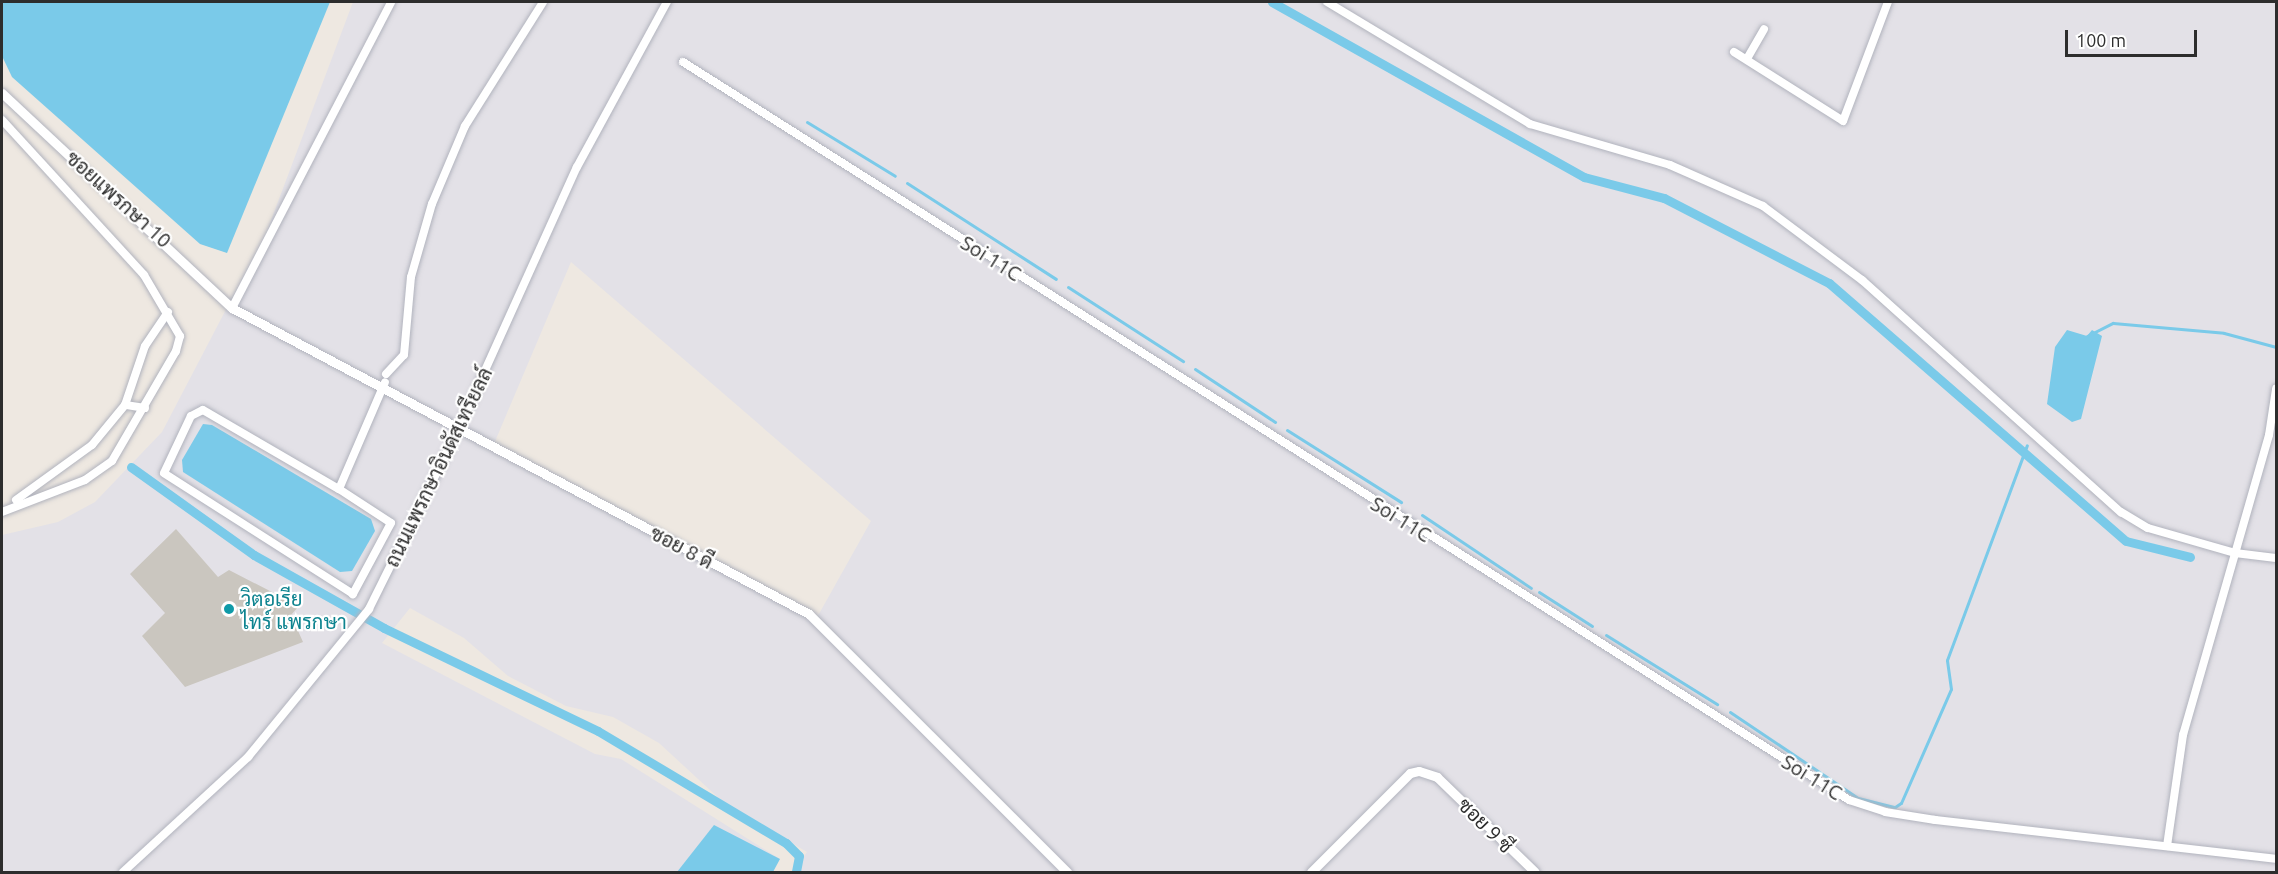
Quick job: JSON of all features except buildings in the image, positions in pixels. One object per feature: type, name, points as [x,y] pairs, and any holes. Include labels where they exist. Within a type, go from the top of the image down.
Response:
[{"type":"street","points":[[232,308],[391,2]]},
{"type":"street","points":[[339,489],[385,381],[404,355],[411,277],[432,204],[461,136],[543,2]]},
{"type":"street","name":"ถนนแพรกษาอินดัสเทรียลล์","points":[[123,873],[249,757],[369,609],[459,428],[577,167],[667,2]]},
{"type":"street","points":[[1327,2],[1530,124],[1670,165],[1763,206],[1802,230],[1862,280],[2121,512],[2148,528],[2235,553],[2277,558]]},
{"type":"street","points":[[1734,52],[1748,57],[1843,122],[1888,2]]},
{"type":"street","points":[[1748,57],[1764,29]]},
{"type":"street","name":"Soi 11C","points":[[683,62],[1849,800],[1885,812],[1935,820],[2277,859]]},
{"type":"street","name":"ซอยแพรกษา 10","points":[[2,93],[232,308]]},
{"type":"street","points":[[2,120],[73,192],[144,275],[168,312],[180,336],[177,351],[112,461],[85,480],[2,511]]},
{"type":"street","name":"ซอย 8 ดี","points":[[232,308],[385,381],[459,428],[817,620],[1067,873]]},
{"type":"street","points":[[2,511],[92,445],[125,405],[145,346],[168,312]]},
{"type":"street","points":[[2167,846],[2183,735],[2269,435],[2277,389]]},
{"type":"street","points":[[125,405],[145,408]]},
{"type":"street","points":[[203,410],[339,489],[391,523],[353,594],[164,473],[191,416],[203,410]]},
{"type":"street","name":"ซอย 9 ซี","points":[[1311,873],[1410,773],[1429,771],[1535,873]]},
{"type":"shaded area","points":[[353,2],[2276,2],[2276,872],[793,872],[807,852],[723,802],[659,743],[613,717],[566,706],[508,676],[464,638],[410,608],[382,643],[595,754],[621,759],[780,859],[769,872],[2,872],[2,535],[58,522],[95,502],[162,432],[267,231]],"holes":[[[571,262],[871,521],[815,621],[491,451]]]},
{"type":"water","points":[[2,2],[330,2],[227,253],[200,244],[12,77],[2,56]]},
{"type":"water","points":[[2067,330],[2087,336],[2092,330],[2102,336],[2081,419],[2072,422],[2047,404],[2055,347]]},
{"type":"water","points":[[203,424],[212,425],[371,519],[375,531],[352,571],[340,572],[183,472],[182,460]]},
{"type":"water","points":[[714,825],[780,859],[773,872],[677,872]]},
{"type":"waterway","points":[[1272,2],[1584,177],[1664,198],[1829,283],[2126,541],[2190,557]]},
{"type":"waterway","points":[[807,122],[895,176]]},
{"type":"waterway","points":[[907,183],[1056,279]]},
{"type":"waterway","points":[[1068,287],[1183,361]]},
{"type":"waterway","points":[[2087,336],[2113,323],[2224,333],[2276,347]]},
{"type":"waterway","points":[[1195,369],[1275,422]]},
{"type":"waterway","points":[[1287,430],[1401,502]]},
{"type":"waterway","points":[[1730,712],[1858,798],[1895,807],[1901,803],[1951,689],[1947,660],[2027,445]]},
{"type":"waterway","points":[[131,467],[254,555],[384,628],[598,731],[786,843],[799,856],[796,872]]},
{"type":"waterway","points":[[1422,515],[1531,588]]},
{"type":"waterway","points":[[1539,592],[1592,626]]},
{"type":"waterway","points":[[1606,635],[1717,704]]},
{"type":"place","name":"วิตอเรีย ไทร์ แพรกษา","points":[[229,609]]}]
